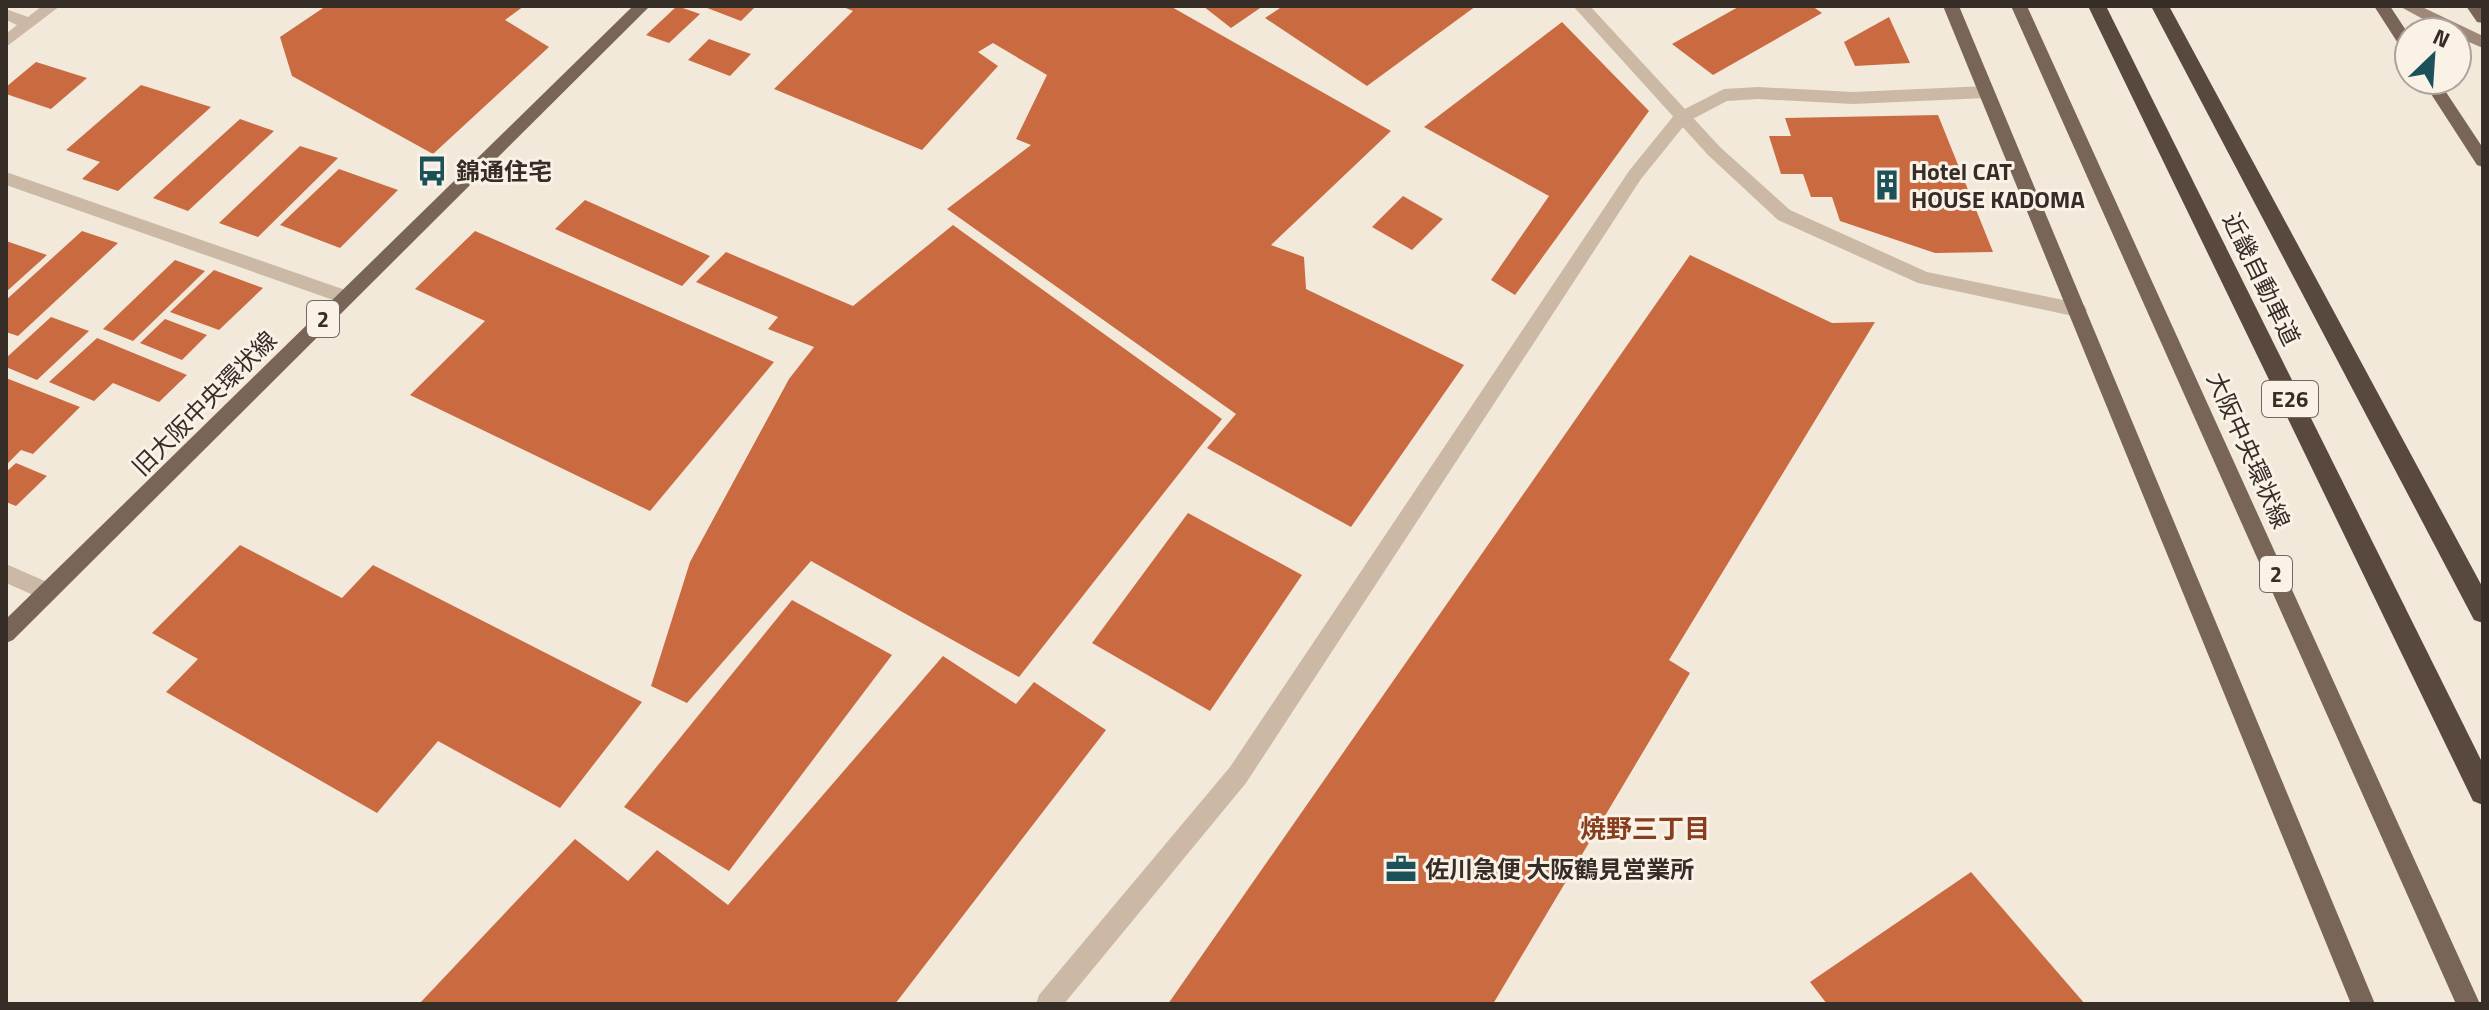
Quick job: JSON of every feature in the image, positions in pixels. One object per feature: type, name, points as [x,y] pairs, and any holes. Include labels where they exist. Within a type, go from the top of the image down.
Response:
[{"type":"highway","name":"近畿自動車道","points":[[2097,6],[2483,792]]},
{"type":"highway","name":"近畿自動車道","points":[[2160,6],[2483,612]]},
{"type":"main road","name":"旧大阪中央環状線","points":[[6,633],[642,6]]},
{"type":"main road","points":[[1951,6],[2363,1004]]},
{"type":"main road","name":"大阪中央環状線","points":[[2019,6],[2468,1004]]},
{"type":"main road","points":[[2382,6],[2393,23]]},
{"type":"main road","points":[[2407,6],[2483,43]]},
{"type":"main road","points":[[2474,6],[2483,18]]},
{"type":"main road","points":[[2440,96],[2483,161]]},
{"type":"main road","points":[[2300,849],[2378,1004]]},
{"type":"street","points":[[6,42],[52,6]]},
{"type":"street","points":[[1581,6],[1681,118],[1784,215],[1924,278],[2078,310]]},
{"type":"street","points":[[6,14],[30,24]]},
{"type":"street","points":[[1048,1004],[1238,775],[1635,175],[1681,118],[1724,95],[1758,93],[1853,98],[1986,92]]},
{"type":"street","points":[[6,178],[345,297]]},
{"type":"street","points":[[6,573],[47,592]]},
{"type":"building","points":[[326,6],[524,6],[505,20],[549,47],[433,154],[292,76],[280,37]]},
{"type":"building","points":[[677,6],[700,14],[669,43],[646,35]]},
{"type":"building","points":[[702,6],[756,6],[741,21]]},
{"type":"building","points":[[841,6],[1170,6],[1391,131],[1271,245],[1304,257],[1306,289],[1464,365],[1351,527],[1207,448],[1236,414],[947,209],[1031,145],[1016,139],[1047,75],[993,43],[978,52],[998,66],[922,150],[774,89],[853,11]]},
{"type":"building","points":[[1203,6],[1263,6],[1231,28]]},
{"type":"building","points":[[1283,6],[1476,6],[1367,86],[1265,18]]},
{"type":"building","points":[[1740,6],[1812,6],[1822,13],[1713,75],[1672,44]]},
{"type":"building","points":[[1889,17],[1910,63],[1855,66],[1844,42]]},
{"type":"building","points":[[1562,22],[1649,111],[1515,295],[1491,280],[1549,196],[1424,127]]},
{"type":"building","points":[[709,39],[751,54],[730,76],[688,60]]},
{"type":"building","points":[[36,62],[87,78],[51,109],[6,94],[6,87]]},
{"type":"building","points":[[141,85],[211,107],[118,191],[82,179],[100,162],[66,150]]},
{"type":"building","name":"Hotel CAT HOUSE KADOMA","points":[[1938,115],[1993,252],[1935,253],[1840,221],[1832,197],[1811,197],[1803,174],[1781,174],[1769,136],[1791,136],[1785,118]]},
{"type":"building","points":[[240,119],[274,131],[188,211],[153,198]]},
{"type":"building","points":[[300,146],[338,158],[258,237],[219,223]]},
{"type":"building","points":[[339,169],[398,190],[340,248],[280,225]]},
{"type":"building","points":[[1403,196],[1443,219],[1412,250],[1372,227]]},
{"type":"building","points":[[585,200],[710,256],[682,286],[555,229]]},
{"type":"building","points":[[953,225],[1222,419],[1019,677],[811,561],[687,703],[651,686],[690,562],[789,379],[814,347],[768,329],[778,317],[696,282],[726,252],[853,306]]},
{"type":"building","points":[[82,231],[118,243],[18,336],[6,332],[6,300]]},
{"type":"building","points":[[475,231],[774,362],[650,511],[410,395],[485,321],[415,289]]},
{"type":"building","points":[[6,241],[47,255],[6,292]]},
{"type":"building","points":[[1690,255],[1832,323],[1875,322],[1669,660],[1690,673],[1493,1004],[1168,1004]]},
{"type":"building","points":[[175,260],[205,271],[133,341],[103,329]]},
{"type":"building","points":[[214,270],[263,288],[219,330],[170,312]]},
{"type":"building","points":[[51,317],[89,331],[37,380],[6,367],[6,358]]},
{"type":"building","points":[[165,319],[207,335],[182,360],[140,343]]},
{"type":"building","points":[[97,338],[187,375],[159,402],[113,383],[94,401],[49,382]]},
{"type":"building","points":[[6,378],[80,407],[33,454],[21,450],[6,465]]},
{"type":"building","points":[[16,463],[47,476],[16,506],[6,502],[6,472]]},
{"type":"building","points":[[1188,513],[1302,575],[1210,711],[1092,643]]},
{"type":"building","points":[[240,545],[342,598],[373,565],[642,702],[560,808],[438,741],[377,813],[166,692],[198,659],[152,633]]},
{"type":"building","points":[[792,600],[892,655],[729,871],[624,807]]},
{"type":"building","points":[[943,656],[1016,704],[1034,682],[1106,730],[895,1004],[419,1004],[575,839],[628,881],[657,850],[728,905]]},
{"type":"building","points":[[1971,872],[2085,1004],[1827,1004],[1810,982]]},
{"type":"place","name":"錦通住宅","points":[[432,171]]},
{"type":"place","name":"Hotel CAT HOUSE KADOMA","points":[[1887,185]]},
{"type":"place","name":"佐川急便 大阪鶴見営業所","points":[[1401,869]]},
{"type":"district","name":"焼野三丁目","points":[[1645,828]]}]
